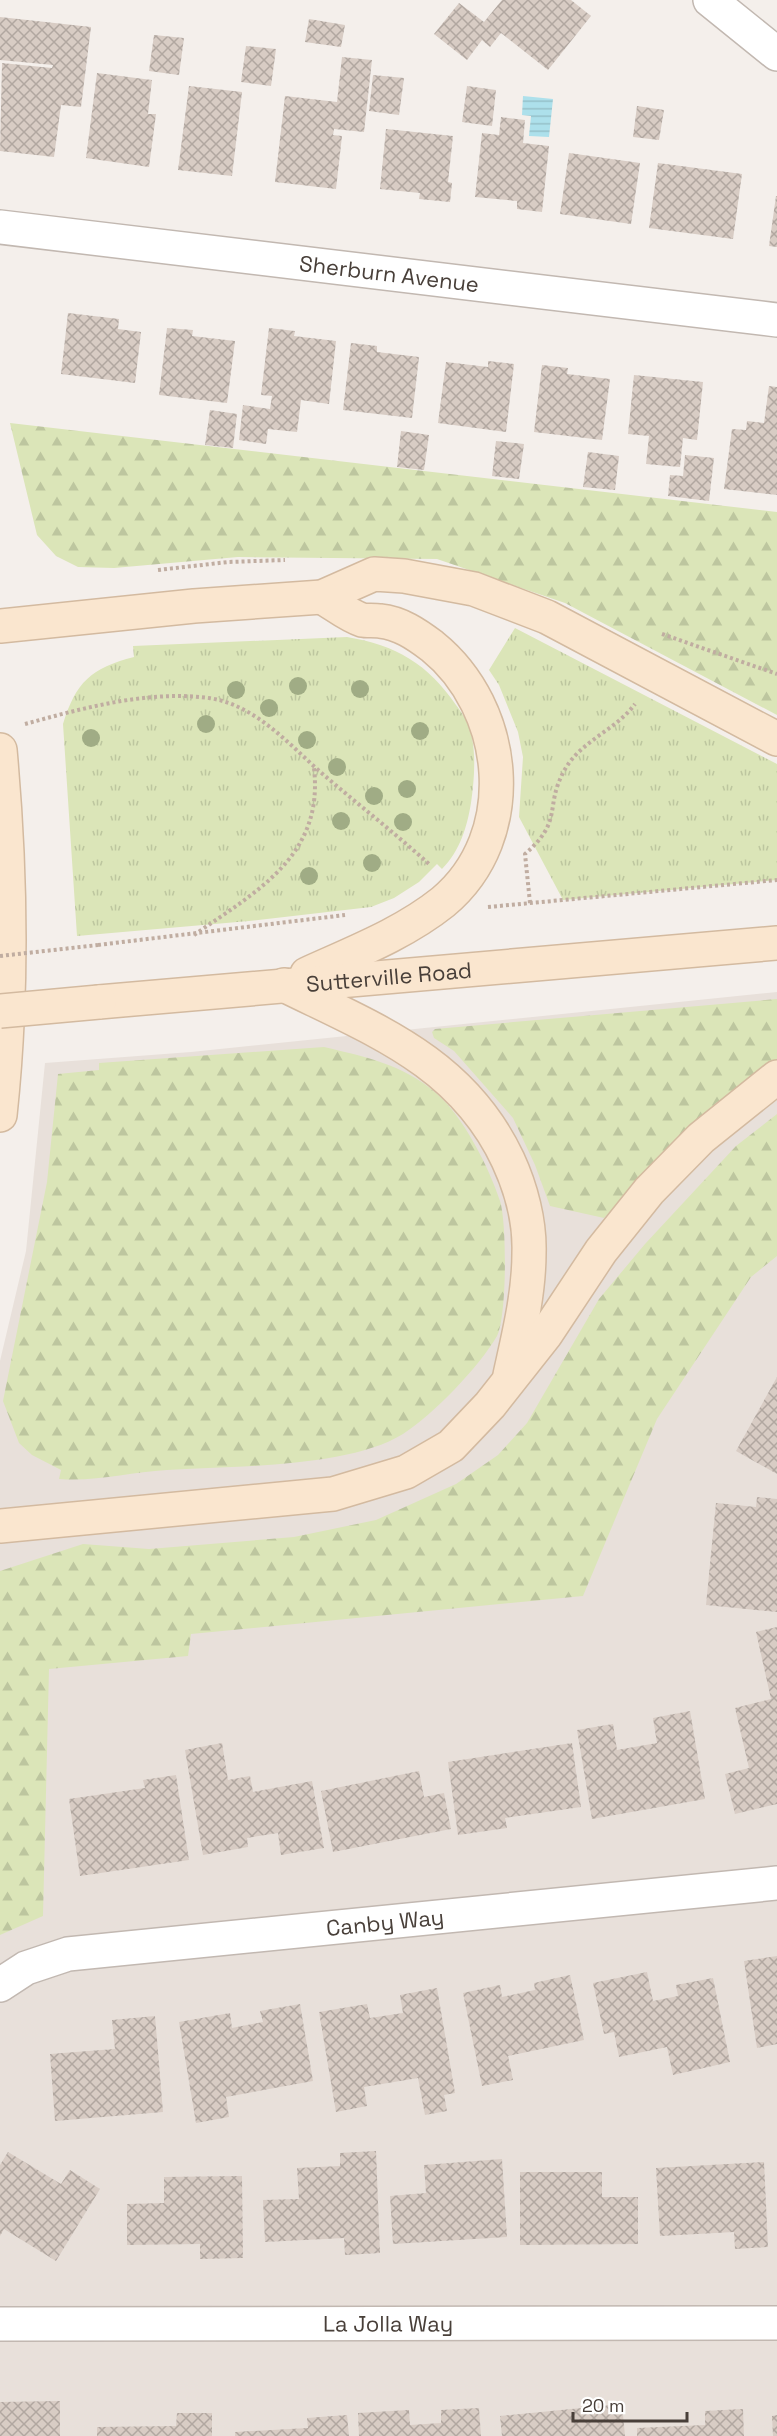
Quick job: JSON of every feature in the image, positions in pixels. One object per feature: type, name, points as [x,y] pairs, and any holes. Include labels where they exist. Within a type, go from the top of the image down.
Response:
[{"type":"main road","points":[[0,626],[50,623],[194,606],[322,597],[374,574],[404,576],[474,589],[547,617],[777,739]]},
{"type":"main road","points":[[284,985],[371,945],[442,902],[471,869],[483,849],[491,829],[496,806],[496,759],[486,721],[479,703],[450,664],[434,648],[399,625],[362,620],[322,597]]},
{"type":"main road","points":[[0,750],[6,818],[9,909],[5,1069],[0,1115]]},
{"type":"main road","name":"Sutterville Road","points":[[0,1011],[777,943]]},
{"type":"main road","points":[[284,985],[393,1040],[417,1055],[464,1093],[492,1129],[514,1174],[527,1224],[530,1250],[525,1305],[509,1379]]},
{"type":"main road","points":[[0,1526],[323,1496],[362,1488],[406,1472],[451,1446],[477,1420],[546,1334],[601,1251],[649,1191],[701,1138],[777,1077]]},
{"type":"street","points":[[710,0],[777,54]]},
{"type":"street","name":"Sherburn Avenue","points":[[0,227],[777,320]]},
{"type":"street","name":"Canby Way","points":[[0,1985],[26,1968],[68,1954],[777,1883]]},
{"type":"street","name":"La Jolla Way","points":[[0,2324],[777,2323]]},
{"type":"path","points":[[530,903],[525,854],[539,842],[549,828],[564,770],[580,750],[626,716],[673,638],[777,674]]},
{"type":"path","points":[[20,725],[113,702],[181,696],[210,698],[230,704],[268,725],[436,870]]},
{"type":"path","points":[[194,935],[266,885],[290,856],[312,821],[317,797],[314,767]]},
{"type":"path","points":[[482,907],[777,880]]},
{"type":"path","points":[[0,956],[194,935],[353,914]]},
{"type":"shaded area","points":[[777,992],[777,2436],[0,2436],[0,1361],[26,1251],[45,1063],[191,1052]]},
{"type":"green space","points":[[10,423],[777,512],[777,715],[565,603],[437,559],[238,557],[114,568],[78,567],[56,556],[37,535]]},
{"type":"green space","points":[[515,628],[777,764],[777,880],[563,900],[519,817],[523,757],[518,732],[499,685],[489,670]]},
{"type":"green space","points":[[347,637],[396,651],[422,668],[445,691],[468,725],[472,738],[474,762],[471,803],[462,838],[454,854],[442,869],[437,864],[419,882],[394,898],[371,907],[249,921],[77,936],[63,724],[74,697],[87,679],[107,666],[134,657],[133,646]]},
{"type":"green space","points":[[777,999],[777,1060],[716,1103],[604,1218],[550,1206],[535,1165],[513,1118],[454,1051],[434,1038],[432,1032],[435,1029]]},
{"type":"green space","points":[[324,1047],[397,1068],[423,1083],[446,1103],[474,1143],[500,1201],[504,1228],[503,1310],[497,1336],[479,1362],[441,1403],[415,1426],[380,1445],[352,1453],[289,1463],[153,1471],[73,1480],[59,1479],[61,1470],[32,1455],[19,1443],[3,1401],[47,1182],[58,1074],[99,1070],[99,1063]]},
{"type":"green space","points":[[777,1114],[777,1256],[751,1277],[657,1419],[583,1596],[191,1634],[188,1656],[49,1669],[43,1916],[0,1935],[0,1571],[83,1544],[149,1549],[294,1537],[376,1520],[456,1484],[498,1455],[527,1423],[599,1299],[645,1244],[736,1146]]},
{"type":"water","points":[[523,96],[553,99],[549,137],[529,136],[531,116],[522,115]]},
{"type":"building","points":[[502,0],[571,0],[591,16],[548,70],[501,33],[490,47],[482,40],[467,60],[434,34],[459,3],[484,22]]},
{"type":"building","points":[[0,17],[91,27],[81,107],[61,105],[54,157],[0,151],[2,63],[52,68],[53,65],[0,60]]},
{"type":"building","points":[[309,19],[345,25],[341,47],[305,42]]},
{"type":"building","points":[[154,35],[184,38],[179,75],[149,71]]},
{"type":"building","points":[[246,46],[276,49],[271,86],[241,82]]},
{"type":"building","points":[[342,57],[372,60],[364,132],[334,129],[333,135],[342,136],[336,189],[275,182],[285,96],[337,102]]},
{"type":"building","points":[[97,73],[152,80],[148,114],[156,114],[149,167],[86,158]]},
{"type":"building","points":[[373,75],[404,78],[399,115],[369,111]]},
{"type":"building","points":[[189,86],[242,92],[232,176],[178,170]]},
{"type":"building","points":[[467,86],[496,90],[492,126],[462,122]]},
{"type":"building","points":[[637,106],[664,110],[659,140],[633,137]]},
{"type":"building","points":[[501,117],[525,120],[523,143],[549,146],[542,212],[517,209],[517,201],[475,197],[482,133],[499,135]]},
{"type":"building","points":[[386,129],[453,136],[448,182],[452,183],[450,202],[419,199],[420,193],[380,189]]},
{"type":"building","points":[[569,153],[640,163],[631,224],[560,214]]},
{"type":"building","points":[[658,163],[742,174],[733,239],[649,228]]},
{"type":"building","points":[[777,196],[777,247],[769,246]]},
{"type":"building","points":[[68,313],[119,319],[118,329],[141,332],[135,383],[61,374]]},
{"type":"building","points":[[167,328],[193,330],[192,336],[235,341],[227,403],[159,395]]},
{"type":"building","points":[[269,328],[295,331],[294,336],[336,341],[329,404],[301,400],[297,432],[268,429],[266,444],[239,440],[243,405],[270,409],[272,396],[261,395]]},
{"type":"building","points":[[351,343],[377,346],[377,352],[419,357],[412,418],[343,410]]},
{"type":"building","points":[[488,361],[514,364],[506,432],[438,423],[446,362],[488,367]]},
{"type":"building","points":[[542,365],[568,368],[567,374],[610,379],[602,440],[534,432]]},
{"type":"building","points":[[634,375],[703,382],[697,440],[683,438],[680,467],[646,464],[649,436],[628,434]]},
{"type":"building","points":[[769,386],[777,387],[777,495],[724,489],[732,429],[746,430],[747,421],[764,423]]},
{"type":"building","points":[[210,410],[237,414],[233,448],[205,445]]},
{"type":"building","points":[[401,431],[429,435],[424,470],[397,467]]},
{"type":"building","points":[[496,441],[524,444],[519,479],[492,476]]},
{"type":"building","points":[[588,452],[619,456],[615,490],[583,487]]},
{"type":"building","points":[[685,455],[714,458],[709,501],[668,496],[670,475],[683,476]]},
{"type":"building","points":[[777,1377],[777,1474],[736,1451]]},
{"type":"building","points":[[757,1497],[777,1499],[777,1612],[706,1605],[716,1503],[756,1507]]},
{"type":"building","points":[[777,1627],[777,1804],[735,1814],[725,1774],[749,1768],[735,1708],[771,1699],[756,1632]]},
{"type":"building","points":[[690,1711],[705,1799],[592,1819],[577,1730],[613,1724],[617,1750],[657,1743],[653,1718]]},
{"type":"building","points":[[222,1743],[228,1780],[250,1776],[253,1792],[312,1781],[324,1848],[281,1855],[278,1833],[247,1838],[248,1847],[203,1855],[185,1750]]},
{"type":"building","points":[[572,1743],[581,1807],[505,1818],[507,1828],[458,1835],[448,1762]]},
{"type":"building","points":[[419,1771],[424,1797],[444,1793],[451,1829],[333,1852],[321,1791]]},
{"type":"building","points":[[176,1775],[189,1860],[80,1876],[69,1799],[145,1788],[143,1780]]},
{"type":"building","points":[[777,1956],[777,2044],[757,2048],[744,1961]]},
{"type":"building","points":[[647,1972],[653,2001],[678,1996],[676,1985],[713,1978],[730,2062],[673,2075],[667,2047],[619,2057],[614,2032],[604,2034],[593,1983]]},
{"type":"building","points":[[570,1975],[584,2040],[508,2056],[513,2080],[482,2086],[463,1993],[500,1985],[502,1997],[535,1990],[534,1983]]},
{"type":"building","points":[[437,1988],[455,2093],[444,2095],[447,2111],[425,2115],[418,2078],[364,2087],[367,2106],[336,2112],[319,2012],[367,2004],[370,2018],[403,2013],[400,1995]]},
{"type":"building","points":[[300,2004],[313,2081],[226,2097],[229,2117],[196,2123],[179,2022],[230,2013],[232,2028],[263,2022],[260,2011]]},
{"type":"building","points":[[155,2016],[163,2112],[55,2121],[50,2054],[115,2049],[112,2020]]},
{"type":"building","points":[[376,2151],[380,2253],[345,2255],[344,2238],[265,2242],[263,2200],[299,2199],[297,2168],[340,2166],[340,2153]]},
{"type":"building","points":[[8,2152],[61,2184],[70,2170],[100,2189],[56,2261],[4,2229],[0,2236],[0,2165]]},
{"type":"building","points":[[502,2159],[507,2237],[393,2244],[390,2196],[426,2193],[424,2165]]},
{"type":"building","points":[[764,2162],[768,2247],[735,2249],[734,2232],[660,2236],[656,2168]]},
{"type":"building","points":[[520,2172],[602,2172],[602,2197],[638,2197],[638,2244],[520,2245]]},
{"type":"building","points":[[242,2176],[243,2258],[200,2259],[200,2244],[127,2245],[127,2204],[164,2203],[164,2177]]},
{"type":"building","points":[[60,2401],[60,2436],[0,2436],[0,2402]]},
{"type":"building","points":[[622,2404],[625,2436],[502,2436],[500,2416]]},
{"type":"building","points":[[479,2408],[481,2436],[359,2436],[358,2413],[409,2410],[410,2425],[441,2423],[441,2410]]},
{"type":"building","points":[[743,2409],[744,2436],[637,2436],[637,2428],[705,2425],[705,2411]]},
{"type":"building","points":[[177,2413],[212,2413],[212,2436],[97,2436],[97,2427],[176,2426]]},
{"type":"building","points":[[347,2415],[349,2436],[235,2436],[235,2432],[308,2428],[307,2418]]},
{"type":"building","points":[[777,2415],[777,2436],[773,2436],[772,2416]]}]
